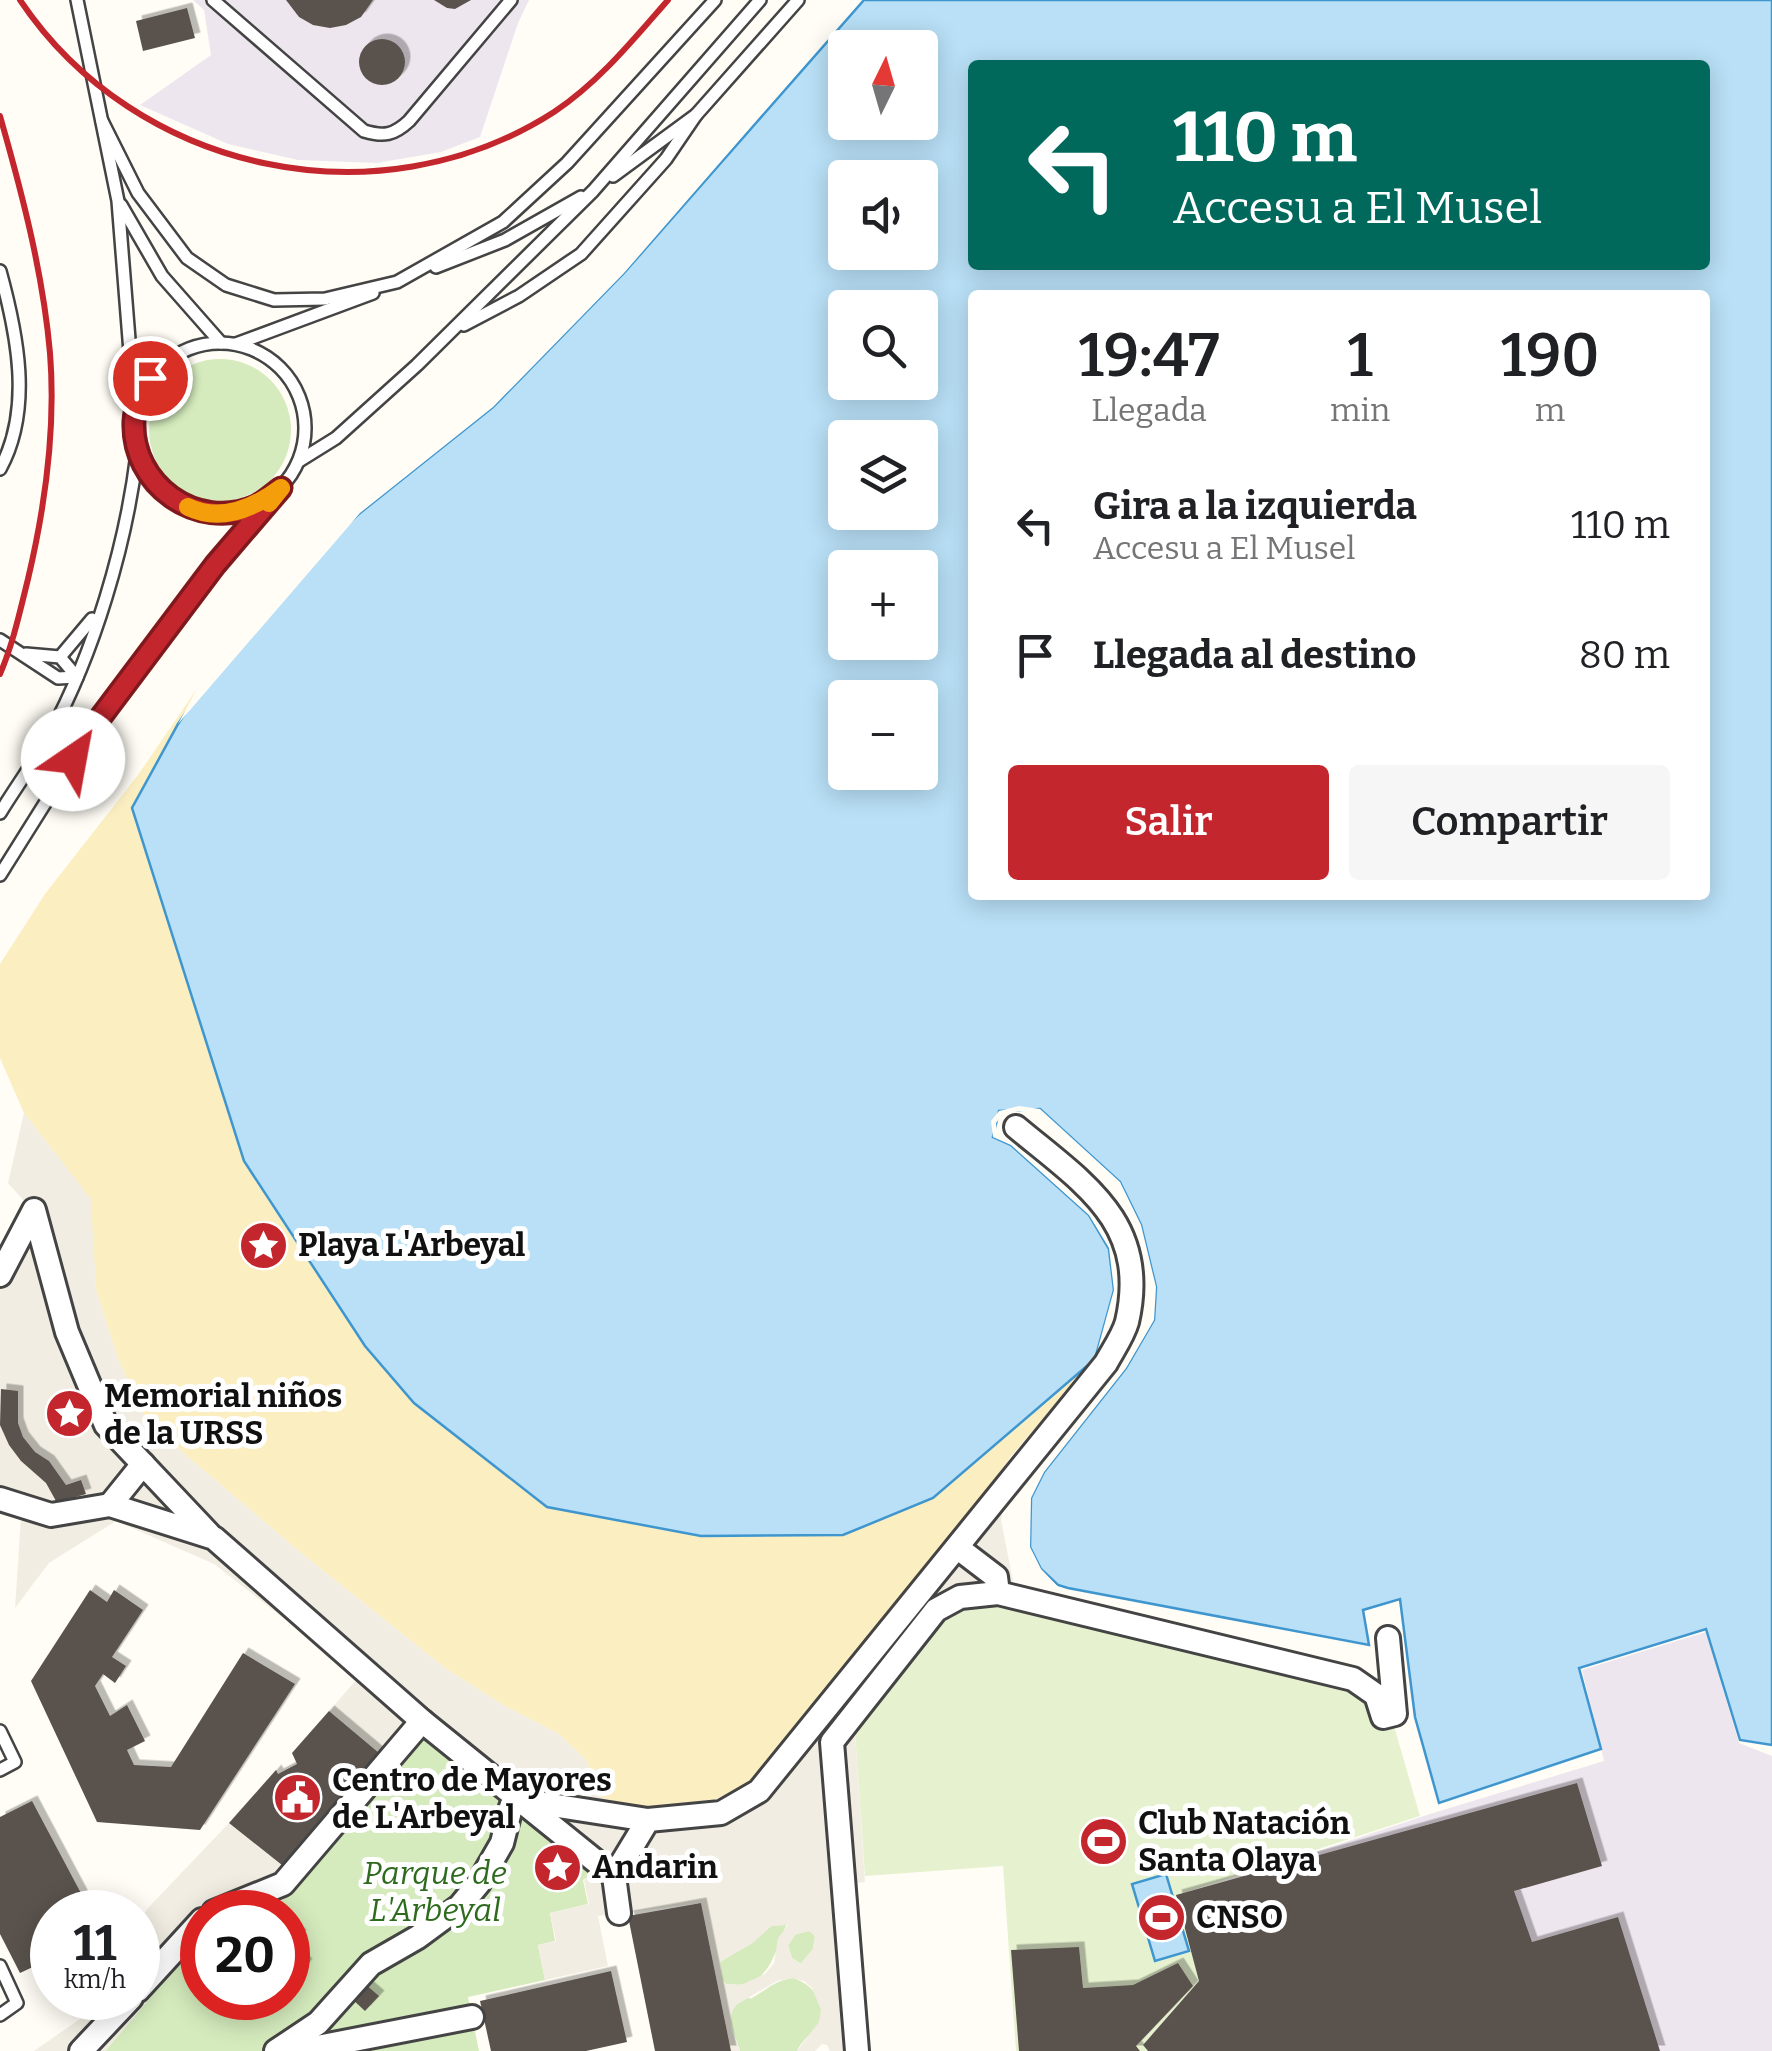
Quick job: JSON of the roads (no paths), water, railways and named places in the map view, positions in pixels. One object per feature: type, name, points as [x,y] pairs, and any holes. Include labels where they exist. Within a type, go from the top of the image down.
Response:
[{"type":"street","points":[[276,2051],[318,2023],[370,1964],[418,1937],[460,1906],[479,1883],[502,1843],[511,1807],[519,1800],[648,1820],[721,1813],[760,1791],[958,1548],[1106,1363],[1126,1324],[1132,1272],[1120,1228],[1098,1195],[1016,1127]]},
{"type":"street","points":[[0,1275],[34,1210],[67,1332],[106,1426],[214,1538],[422,1721],[614,1876]]},
{"type":"street","points":[[110,1505],[143,1464]]},
{"type":"street","points":[[0,1499],[51,1516],[110,1505],[214,1538]]},
{"type":"street","points":[[958,1548],[996,1577],[998,1593]]},
{"type":"street","points":[[857,2051],[832,1742],[936,1610],[960,1597],[998,1593],[1353,1679],[1376,1695],[1383,1716],[1395,1714],[1388,1638]]},
{"type":"street","points":[[268,1890],[283,1884],[422,1721]]},
{"type":"street","points":[[813,1725],[832,1742]]},
{"type":"street","points":[[619,1913],[614,1876],[648,1820]]},
{"type":"street","points":[[160,1966],[180,1944]]},
{"type":"street","points":[[298,2051],[472,2017]]},
{"type":"street","points":[[81,2051],[100,2020]]},
{"type":"lane","points":[[77,0],[118,201],[132,378],[138,401]]},
{"type":"lane","points":[[213,0],[364,131],[382,136],[396,133],[409,121],[511,0]]},
{"type":"lane","points":[[236,344],[352,303],[503,222],[566,163],[715,0]]},
{"type":"lane","points":[[299,461],[336,438],[452,332],[593,191],[760,0]]},
{"type":"lane","points":[[452,332],[519,296],[581,254],[798,0]]},
{"type":"lane","points":[[102,121],[138,194],[186,258],[226,285],[274,300],[325,298],[396,282],[505,240],[593,191],[696,115]]},
{"type":"lane","points":[[118,201],[162,276],[221,342]]},
{"type":"lane","points":[[0,270],[11,312],[20,387],[12,448],[0,469]]},
{"type":"lane","points":[[0,813],[49,735],[77,677],[133,484],[137,450],[134,420],[138,401],[150,378],[165,362],[190,348],[221,342],[264,355],[286,374],[302,403],[306,432],[299,461],[91,730],[0,875]]},
{"type":"lane","points":[[137,450],[148,476],[169,498],[196,511],[228,514],[257,506],[281,488]]},
{"type":"lane","points":[[25,654],[60,656],[80,638],[100,608]]},
{"type":"lane","points":[[0,640],[58,678],[77,677]]},
{"type":"lane","points":[[60,656],[77,677]]},
{"type":"lane","points":[[0,1731],[15,1762],[0,1770]]},
{"type":"lane","points":[[0,1966],[18,2003],[0,2015]]},
{"type":"water","points":[[864,0],[1772,0],[1772,1745],[1740,1740],[1706,1629],[1579,1668],[1601,1749],[1439,1803],[1415,1717],[1400,1599],[1363,1610],[1369,1645],[1058,1585],[1041,1569],[1030,1547],[1031,1498],[1044,1472],[1126,1368],[1154,1320],[1156,1287],[1141,1225],[1120,1182],[1040,1109],[999,1111],[993,1137],[1011,1145],[1089,1215],[1109,1249],[1114,1290],[1095,1359],[933,1498],[843,1535],[701,1536],[547,1507],[414,1403],[365,1346],[244,1161],[132,808],[178,724],[262,601],[360,513],[493,407],[624,273],[828,41],[828,140],[938,140],[938,30],[838,30]]},
{"type":"water","name":"CNSO","points":[[1166,1874],[1189,1951],[1155,1961],[1132,1884]]},
{"type":"railway","points":[[20,0],[69,59],[128,106],[194,141],[264,163],[338,172],[413,166],[485,147],[554,112],[601,74],[668,0]]},
{"type":"railway","points":[[0,116],[37,263],[50,353],[51,410],[48,467],[34,552],[0,674]]},
{"type":"place","name":"Playa L'Arbeyal","points":[[263,1245]]},
{"type":"place","name":"Memorial niños de la URSS","points":[[69,1414]]},
{"type":"place","name":"Centro de Mayores de L'Arbeyal","points":[[297,1798]]},
{"type":"place","name":"Club Natación Santa Olaya","points":[[1103,1841]]},
{"type":"place","name":"Andarin","points":[[557,1867]]},
{"type":"place","name":"CNSO","points":[[1161,1917]]},
{"type":"park label","name":"Parque de L'Arbeyal","points":[[435,1892]]}]
